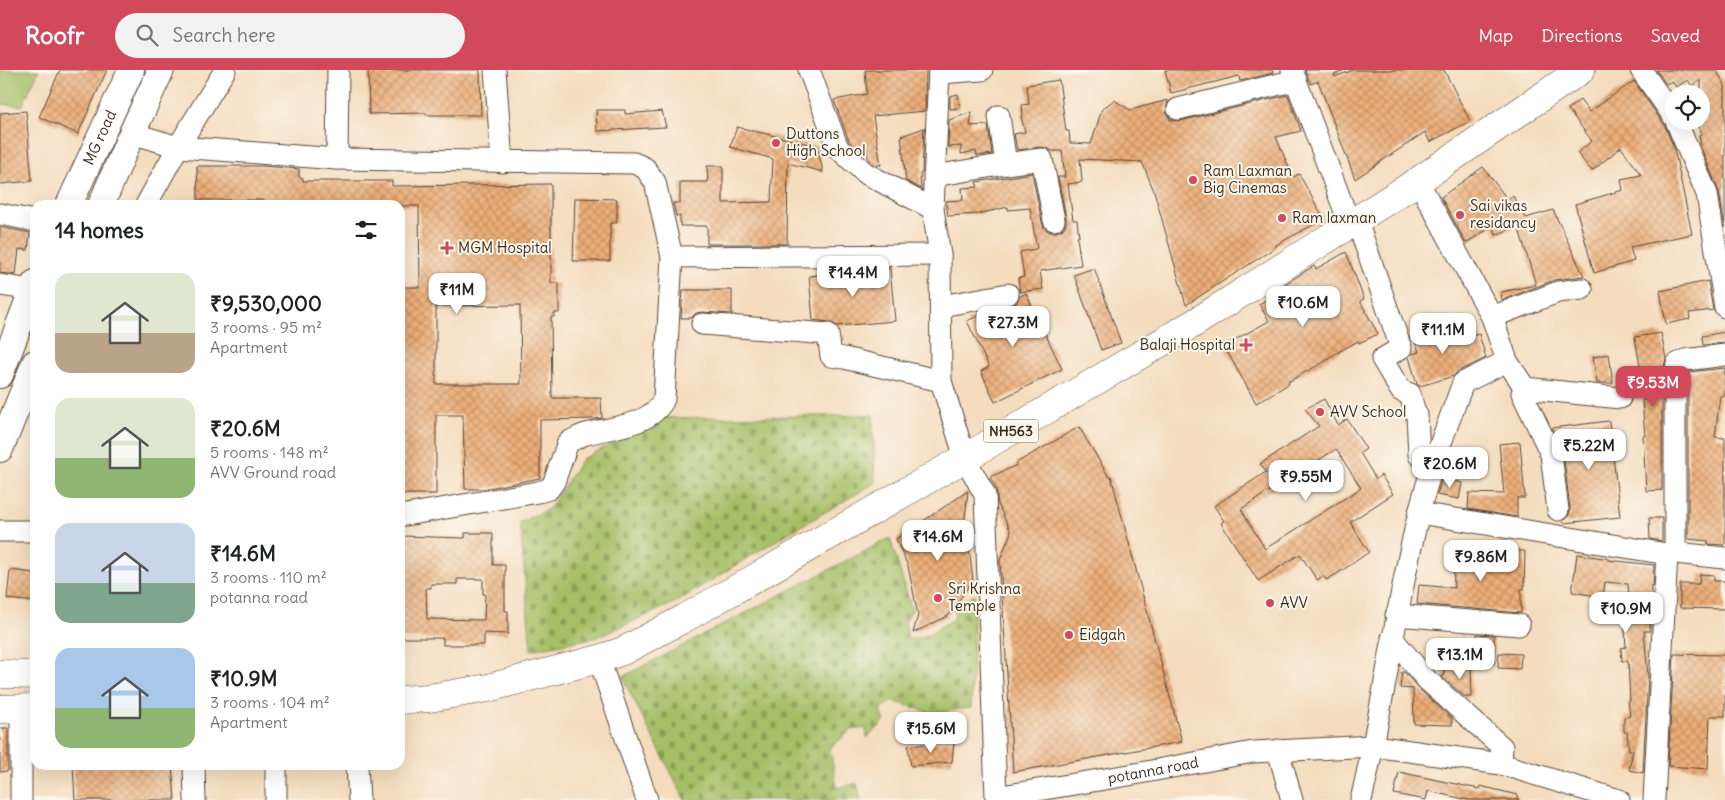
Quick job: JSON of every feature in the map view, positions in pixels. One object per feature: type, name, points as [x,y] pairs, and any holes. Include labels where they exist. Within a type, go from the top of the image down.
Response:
[{"type":"highway","name":"NH563","points":[[405,700],[429,698],[488,688],[600,659],[622,651],[685,618],[965,458],[1196,322],[1418,181],[1576,71]]},
{"type":"highway","points":[[0,674],[30,675]]},
{"type":"main road","name":"MG road","points":[[71,200],[132,70]]},
{"type":"main road","name":"MG road","points":[[103,200],[161,70]]},
{"type":"main road","points":[[0,375],[30,296]]},
{"type":"main road","points":[[0,449],[30,375]]},
{"type":"street","points":[[149,200],[178,147],[225,70]]},
{"type":"street","points":[[338,70],[338,159]]},
{"type":"street","points":[[495,70],[502,162]]},
{"type":"street","points":[[809,70],[838,148],[865,173],[933,210]]},
{"type":"street","points":[[939,72],[982,70]]},
{"type":"street","points":[[1641,70],[1665,105]]},
{"type":"street","name":"potanna road","points":[[939,72],[933,210],[940,255],[941,382],[965,458],[985,495],[996,799],[1026,796],[1252,752],[1374,746],[1501,764],[1618,800]]},
{"type":"street","points":[[1178,109],[1294,75],[1401,348],[1382,359],[1401,392],[1410,394],[1417,415],[1419,455],[1433,464]]},
{"type":"street","points":[[999,116],[1006,164]]},
{"type":"street","points":[[1680,130],[1707,194],[1725,307]]},
{"type":"street","points":[[132,133],[178,147],[338,159],[634,163],[645,168],[655,182],[672,258],[664,399],[660,407],[635,423],[581,436],[568,442],[554,482],[549,489],[405,515]]},
{"type":"street","points":[[934,176],[1042,159],[1054,220]]},
{"type":"street","points":[[1418,181],[1492,317],[1506,360],[1525,388],[1620,398]]},
{"type":"street","points":[[0,214],[30,220]]},
{"type":"street","points":[[672,258],[940,255]]},
{"type":"street","points":[[0,285],[30,286]]},
{"type":"street","points":[[1492,317],[1558,292],[1582,289]]},
{"type":"street","points":[[941,306],[1008,294]]},
{"type":"street","points":[[702,324],[828,334],[831,356],[941,382]]},
{"type":"street","points":[[1654,800],[1671,553],[1675,373],[1677,364],[1685,360],[1725,355]]},
{"type":"street","points":[[1361,800],[1374,746],[1396,614],[1419,513],[1433,464],[1463,383],[1506,360]]},
{"type":"street","points":[[1525,388],[1522,393],[1551,454],[1558,510]]},
{"type":"street","points":[[1419,513],[1671,553],[1725,558]]},
{"type":"street","points":[[0,531],[30,528]]},
{"type":"street","points":[[1396,614],[1519,625]]},
{"type":"street","points":[[1392,638],[1427,680],[1502,747],[1501,764]]},
{"type":"street","points":[[600,659],[647,800]]},
{"type":"street","points":[[19,709],[21,800]]},
{"type":"street","points":[[1278,750],[1292,800]]},
{"type":"street","points":[[194,770],[195,800]]},
{"type":"street","points":[[276,770],[276,800]]},
{"type":"street","points":[[357,770],[359,800]]},
{"type":"green space","points":[[0,70],[39,70],[22,106],[0,104]]},
{"type":"green space","points":[[873,415],[875,483],[760,550],[676,602],[598,637],[531,650],[520,522],[549,509],[582,459],[635,432],[655,418]]},
{"type":"green space","points":[[890,538],[912,610],[905,622],[908,639],[925,636],[954,619],[955,605],[975,594],[971,708],[931,713],[893,701],[880,709],[885,721],[867,738],[866,728],[851,730],[830,748],[837,788],[857,783],[861,800],[685,800],[622,677]]},
{"type":"building","points":[[60,70],[107,70],[78,134],[39,117]]},
{"type":"building","points":[[368,70],[480,70],[481,115],[426,115],[426,113],[369,114]]},
{"type":"building","points":[[865,70],[926,70],[925,111],[873,116],[881,165],[876,165],[868,158],[867,147],[860,151],[849,141],[834,100],[867,94]]},
{"type":"building","points":[[1165,70],[1272,70],[1273,73],[1240,81],[1239,76],[1171,93]]},
{"type":"building","points":[[1305,70],[1344,70],[1334,75],[1335,77],[1353,70],[1444,70],[1470,121],[1430,142],[1425,132],[1355,179],[1318,81],[1311,84]]},
{"type":"building","points":[[1656,70],[1718,70],[1725,85],[1725,228],[1719,192],[1702,150],[1699,135],[1702,134],[1700,130],[1710,130],[1710,85],[1701,85],[1701,80],[1694,85],[1688,80],[1679,85],[1675,85],[1672,81],[1666,84]]},
{"type":"building","points":[[1059,80],[1066,131],[1069,131],[1070,143],[1091,144],[1102,109],[1114,100],[1130,110],[1168,100],[1166,112],[1170,120],[1180,121],[1288,95],[1301,131],[1276,137],[1293,177],[1299,174],[1324,219],[1276,245],[1276,247],[1186,305],[1154,191],[1142,162],[1080,159],[1082,182],[1068,184],[1073,220],[1077,220],[1079,237],[1077,237],[1081,265],[1040,271],[1043,289],[1020,292],[1018,278],[1024,277],[1020,252],[1037,248],[1030,208],[1008,210],[1008,207],[978,214],[948,216],[946,201],[963,200],[962,188],[978,187],[976,182],[1032,173],[1044,228],[1050,232],[1063,229],[1066,224],[1066,218],[1058,177],[1065,177],[1062,151],[1052,151],[1041,147],[1017,150],[1014,134],[1025,132],[1021,116],[1023,115],[1022,105],[1029,104],[1027,85]]},
{"type":"building","points":[[1634,81],[1665,126],[1665,130],[1674,148],[1692,234],[1630,247],[1634,261],[1594,273],[1575,204],[1623,190],[1621,179],[1641,175],[1621,147],[1592,171],[1577,153],[1592,141],[1568,109],[1580,100],[1589,112]]},
{"type":"building","points":[[958,94],[960,108],[950,109],[950,96]]},
{"type":"building","points":[[596,110],[625,110],[625,114],[662,111],[666,127],[597,131]]},
{"type":"building","points":[[26,111],[32,181],[0,184],[0,113]]},
{"type":"building","points":[[972,112],[970,126],[988,125],[992,154],[977,156],[976,151],[961,154],[961,146],[948,147],[949,120]]},
{"type":"building","points":[[737,127],[817,146],[823,172],[788,163],[787,244],[707,244],[707,226],[680,226],[680,216],[676,216],[673,203],[680,203],[680,182],[708,182],[707,166],[723,166],[723,203],[771,202],[773,159],[730,147]]},
{"type":"building","points":[[924,128],[922,173],[920,174],[921,189],[906,181],[901,136]]},
{"type":"building","points":[[197,166],[263,166],[299,169],[299,177],[303,178],[303,181],[392,181],[392,186],[551,184],[551,283],[559,283],[559,313],[554,313],[554,317],[551,317],[552,398],[601,398],[602,418],[540,420],[540,478],[483,489],[465,489],[463,415],[436,415],[436,494],[405,494],[405,287],[420,287],[419,206],[405,206],[405,200],[198,200]],"holes":[[[520,305],[521,384],[436,384],[436,306]]]},
{"type":"building","points":[[1483,167],[1507,199],[1513,196],[1526,218],[1553,210],[1584,276],[1554,280],[1502,300],[1501,292],[1536,285],[1518,226],[1496,235],[1493,226],[1466,243],[1441,197]]},
{"type":"building","points":[[575,198],[617,199],[617,223],[610,223],[610,261],[573,261]]},
{"type":"building","points":[[0,227],[30,233],[28,250],[19,249],[16,275],[0,273]]},
{"type":"building","points":[[1346,252],[1364,299],[1360,301],[1378,334],[1359,343],[1358,341],[1256,403],[1224,346],[1269,321],[1259,304],[1287,287],[1285,284],[1314,266],[1316,269]]},
{"type":"building","points":[[890,268],[895,321],[837,326],[829,322],[813,320],[809,276]]},
{"type":"building","points":[[1094,268],[1121,343],[1101,350],[1074,275]]},
{"type":"building","points":[[1708,281],[1713,310],[1689,313],[1690,319],[1666,324],[1660,291]]},
{"type":"building","points":[[683,290],[732,290],[732,314],[702,312],[696,313],[691,318],[681,318]]},
{"type":"building","points":[[1026,293],[1062,369],[995,402],[981,371],[989,367],[967,321],[991,310],[1016,304],[1020,296]]},
{"type":"building","points":[[1440,322],[1447,343],[1479,334],[1486,358],[1457,372],[1454,376],[1420,386],[1417,384],[1409,357],[1419,352],[1412,331]]},
{"type":"building","points":[[1725,332],[1725,343],[1703,345],[1702,336]]},
{"type":"building","points":[[1661,333],[1666,359],[1662,373],[1662,490],[1646,491],[1642,400],[1654,399],[1651,370],[1641,372],[1635,337]]},
{"type":"building","points":[[1609,354],[1613,383],[1597,383],[1593,357]]},
{"type":"building","points":[[1725,368],[1725,396],[1720,396],[1715,437],[1725,438],[1725,545],[1708,544],[1708,541],[1688,539],[1688,374],[1689,372]]},
{"type":"building","points":[[1324,399],[1338,425],[1347,419],[1366,449],[1360,453],[1376,479],[1381,475],[1393,494],[1350,522],[1369,552],[1340,572],[1326,580],[1323,576],[1317,580],[1300,554],[1258,581],[1221,523],[1224,521],[1214,506],[1266,472],[1260,464],[1319,426],[1305,409]],"holes":[[[1336,449],[1361,488],[1265,549],[1241,509]]]},
{"type":"building","points":[[1609,421],[1620,517],[1564,523],[1563,521],[1569,515],[1570,508],[1563,452],[1552,428]]},
{"type":"building","name":"Eidgah","points":[[1079,427],[1109,477],[1111,476],[1182,742],[1013,772],[1000,560],[1011,532],[998,504],[996,489],[990,477],[1017,465],[1016,463]]},
{"type":"building","points":[[1520,442],[1525,498],[1517,498],[1517,517],[1468,509],[1469,493],[1504,494],[1499,444]]},
{"type":"building","points":[[1442,478],[1462,483],[1459,499],[1437,495]]},
{"type":"building","points":[[968,491],[962,545],[968,541],[973,580],[948,616],[913,633],[918,615],[908,566],[896,539]]},
{"type":"building","points":[[1649,518],[1662,518],[1662,541],[1650,539]]},
{"type":"building","points":[[465,533],[493,533],[493,565],[505,565],[505,611],[508,611],[508,634],[484,633],[484,645],[443,645],[443,638],[405,638],[405,536],[465,538]],"holes":[[[457,579],[483,579],[483,594],[485,594],[484,620],[427,619],[426,588],[431,588],[431,584],[457,584]]]},
{"type":"building","points":[[1469,548],[1470,550],[1525,551],[1524,589],[1521,589],[1521,613],[1417,604],[1419,585],[1454,588],[1453,549]]},
{"type":"building","points":[[1577,554],[1608,560],[1654,565],[1653,586],[1651,585],[1650,631],[1644,631],[1648,676],[1643,773],[1629,770],[1633,750],[1629,750],[1627,732],[1624,732],[1624,717],[1630,716],[1628,661],[1622,661],[1621,648],[1626,647],[1624,615],[1630,614],[1628,584],[1605,582],[1603,597],[1572,592]]},
{"type":"building","points":[[10,570],[30,572],[30,601],[7,599]]},
{"type":"building","points":[[1700,574],[1714,575],[1714,581],[1725,581],[1725,609],[1680,608],[1680,584],[1699,584]]},
{"type":"building","points":[[1477,634],[1494,635],[1494,664],[1478,665]]},
{"type":"building","points":[[1499,653],[1521,654],[1520,669],[1498,668]]},
{"type":"building","points":[[1674,654],[1725,655],[1725,716],[1710,716],[1708,769],[1668,766]]},
{"type":"building","points":[[1471,668],[1472,697],[1465,697],[1441,676],[1444,676],[1444,669]]},
{"type":"building","points":[[1402,672],[1452,719],[1452,725],[1414,724],[1413,689],[1400,688]]},
{"type":"building","points":[[0,728],[8,728],[8,771],[0,772]]},
{"type":"building","points":[[954,742],[952,762],[911,766],[908,746]]},
{"type":"building","points":[[73,770],[172,770],[175,800],[75,800]]},
{"type":"building","points":[[1399,772],[1479,789],[1480,786],[1518,795],[1518,800],[1468,800],[1428,791],[1426,800],[1394,794]]},
{"type":"place","name":"Duttons High School","points":[[776,143]]},
{"type":"place","name":"Ram Laxman Big Cinemas","points":[[1193,180]]},
{"type":"place","name":"Sai vikas residancy","points":[[1460,215]]},
{"type":"place","name":"Ram laxman","points":[[1282,218]]},
{"type":"place","name":"MGM Hospital","points":[[447,248]]},
{"type":"place","name":"Balaji Hospital","points":[[1246,345]]},
{"type":"place","name":"AVV School","points":[[1320,412]]},
{"type":"place","name":"Sri Krishna Temple","points":[[938,598]]},
{"type":"place","name":"AVV","points":[[1270,603]]},
{"type":"place","name":"Eidgah","points":[[1069,635]]}]
